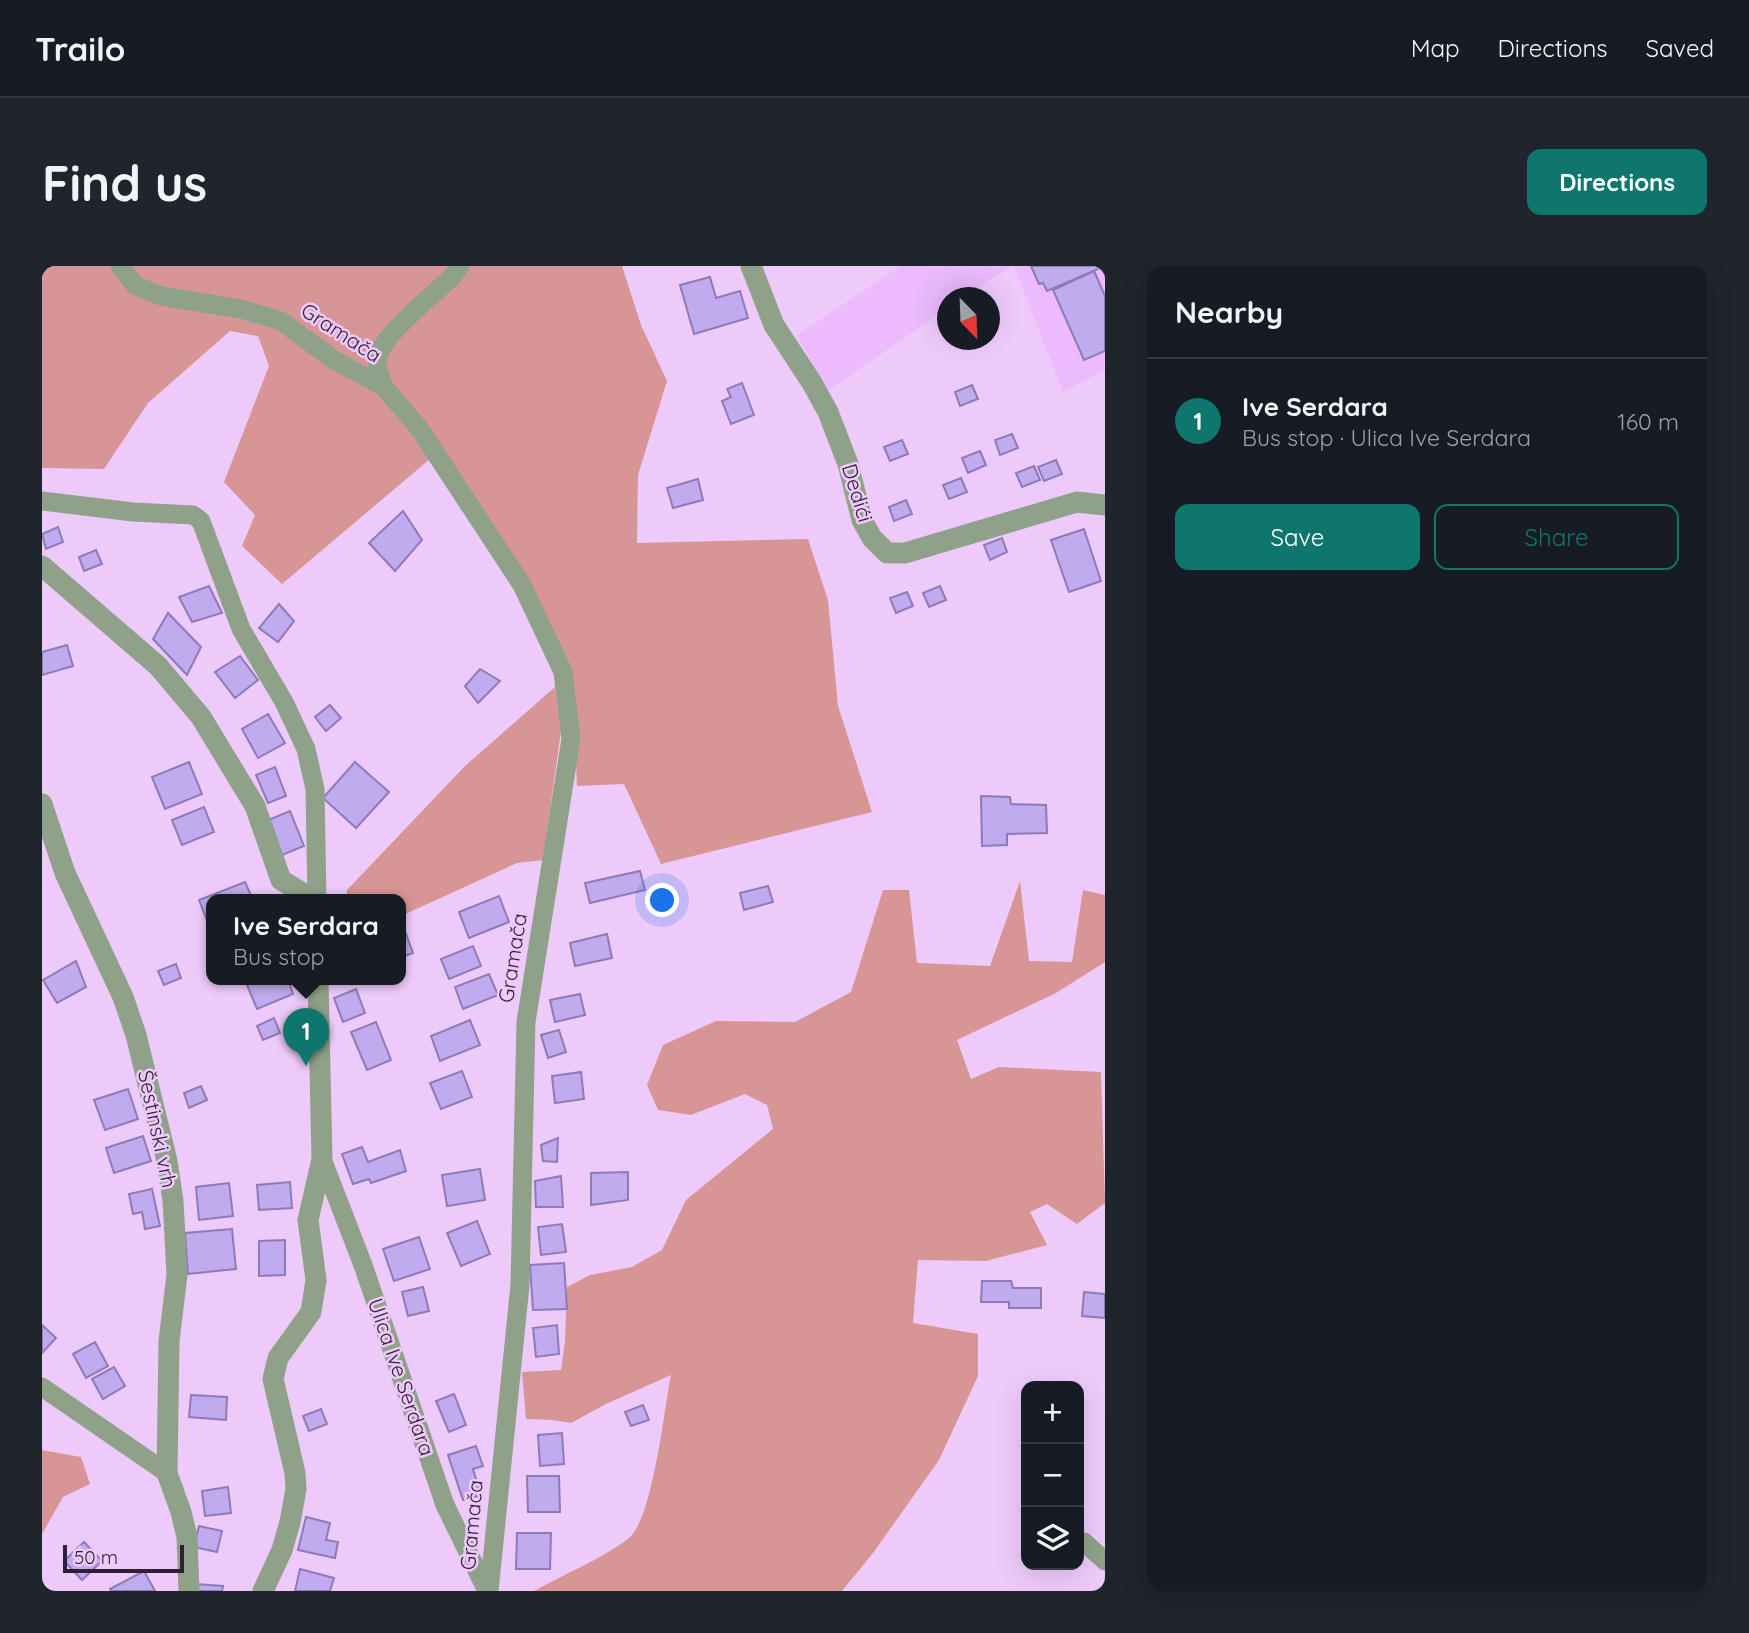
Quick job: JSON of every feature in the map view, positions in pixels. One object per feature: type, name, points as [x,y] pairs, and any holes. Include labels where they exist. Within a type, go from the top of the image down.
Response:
[{"type":"street","name":"Gramača","points":[[120,266],[135,285],[161,296],[241,309],[281,321],[334,360],[384,387]]},
{"type":"street","name":"Gramača","points":[[460,266],[452,277],[391,334],[379,353],[377,368],[384,387],[419,428],[522,585],[563,672],[571,739],[526,1022],[520,1286],[488,1591]]},
{"type":"street","name":"Dedići","points":[[751,266],[774,326],[828,412],[848,464],[862,520],[872,538],[887,553],[905,554],[1077,502],[1105,505]]},
{"type":"street","points":[[42,500],[133,512],[193,515],[201,521],[241,629],[284,702],[306,749],[315,789],[315,894]]},
{"type":"street","points":[[42,566],[158,666],[184,695],[201,717],[255,806],[281,880],[305,894]]},
{"type":"street","name":"Šestinski vrh","points":[[42,804],[65,873],[123,998],[136,1035],[167,1161],[173,1201],[177,1275],[169,1340],[167,1473],[187,1537],[189,1591]]},
{"type":"street","name":"Ulica Ive Serdara","points":[[263,1591],[282,1550],[296,1489],[295,1473],[273,1379],[278,1358],[311,1312],[316,1280],[308,1220],[322,1159],[318,985]]},
{"type":"street","name":"Ulica Ive Serdara","points":[[322,1159],[363,1265],[445,1505],[488,1591]]},
{"type":"street","points":[[42,1387],[167,1473]]},
{"type":"street","points":[[1084,1542],[1105,1561]]},
{"type":"shaded area","points":[[42,266],[622,266],[641,325],[667,381],[638,475],[637,543],[808,539],[828,600],[838,706],[872,812],[661,864],[624,784],[577,786],[572,673],[443,448],[282,584],[242,546],[255,515],[224,482],[269,366],[258,336],[230,331],[148,403],[104,469],[42,468]]},
{"type":"shaded area","points":[[901,266],[1011,266],[979,287],[937,287],[937,316],[827,391],[797,335]]},
{"type":"shaded area","points":[[1014,266],[1105,266],[1105,370],[1063,392]]},
{"type":"shaded area","points":[[555,687],[561,731],[543,860],[517,863],[406,914],[406,894],[347,894],[347,890],[465,766]]},
{"type":"shaded area","points":[[1020,881],[1029,961],[1072,962],[1083,890],[1105,895],[1105,962],[1056,993],[957,1040],[971,1079],[999,1067],[1101,1072],[1105,1203],[1077,1224],[1047,1204],[1030,1212],[1047,1245],[986,1261],[918,1260],[913,1323],[978,1334],[978,1376],[939,1460],[873,1553],[842,1591],[534,1591],[606,1554],[628,1539],[637,1528],[651,1488],[671,1375],[571,1423],[526,1419],[522,1372],[561,1370],[567,1287],[590,1275],[632,1267],[662,1250],[686,1200],[773,1129],[767,1105],[745,1094],[691,1115],[658,1110],[647,1085],[663,1045],[716,1021],[795,1022],[851,992],[883,890],[909,890],[917,963],[990,966]]},
{"type":"shaded area","points":[[42,1450],[81,1457],[90,1484],[63,1497],[42,1534]]},
{"type":"building","points":[[1031,266],[1105,266],[1047,291],[1043,283],[1039,284]]},
{"type":"building","points":[[1094,271],[1105,296],[1105,351],[1084,360],[1053,290]]},
{"type":"building","points":[[710,277],[716,298],[740,291],[748,318],[694,334],[680,285]]},
{"type":"building","points":[[742,383],[754,415],[731,424],[722,401],[731,397],[727,389]]},
{"type":"building","points":[[972,385],[978,399],[960,406],[955,392]]},
{"type":"building","points":[[1012,434],[1018,448],[1000,455],[995,440]]},
{"type":"building","points":[[902,440],[908,454],[890,461],[884,447]]},
{"type":"building","points":[[980,451],[986,465],[968,473],[962,458]]},
{"type":"building","points":[[1056,460],[1062,474],[1044,481],[1038,467]]},
{"type":"building","points":[[1034,466],[1040,480],[1022,487],[1016,473]]},
{"type":"building","points":[[961,478],[967,492],[949,499],[943,485]]},
{"type":"building","points":[[698,479],[703,500],[673,508],[667,488]]},
{"type":"building","points":[[906,500],[912,514],[894,521],[889,507]]},
{"type":"building","points":[[403,511],[422,540],[395,571],[369,543]]},
{"type":"building","points":[[58,527],[63,542],[46,549],[42,534]]},
{"type":"building","points":[[1084,529],[1101,581],[1069,592],[1051,540]]},
{"type":"building","points":[[1002,538],[1007,552],[990,560],[984,545]]},
{"type":"building","points":[[96,550],[102,564],[84,571],[79,557]]},
{"type":"building","points":[[209,586],[222,613],[192,622],[179,597]]},
{"type":"building","points":[[940,586],[946,600],[929,607],[923,593]]},
{"type":"building","points":[[907,592],[913,606],[896,613],[890,598]]},
{"type":"building","points":[[279,604],[294,621],[278,642],[259,628]]},
{"type":"building","points":[[168,613],[201,647],[187,675],[153,639]]},
{"type":"building","points":[[67,645],[73,666],[42,675],[42,652]]},
{"type":"building","points":[[240,656],[258,680],[235,698],[215,672]]},
{"type":"building","points":[[480,669],[500,681],[478,703],[465,686]]},
{"type":"building","points":[[330,705],[341,718],[326,731],[315,717]]},
{"type":"building","points":[[268,714],[285,743],[258,758],[242,729]]},
{"type":"building","points":[[189,762],[202,794],[165,809],[152,777]]},
{"type":"building","points":[[355,762],[389,792],[356,828],[323,798]]},
{"type":"building","points":[[275,767],[286,796],[268,803],[256,775]]},
{"type":"building","points":[[981,796],[1010,797],[1011,804],[1046,805],[1047,833],[1007,834],[1007,845],[982,846]]},
{"type":"building","points":[[204,807],[214,832],[182,845],[172,820]]},
{"type":"building","points":[[290,811],[304,846],[282,855],[268,820]]},
{"type":"building","points":[[640,871],[645,890],[590,903],[585,883]]},
{"type":"building","points":[[245,882],[250,894],[214,894]]},
{"type":"building","points":[[768,886],[773,902],[744,910],[740,893]]},
{"type":"building","points":[[499,896],[509,922],[469,938],[459,912]]},
{"type":"building","points":[[206,897],[206,918],[199,900]]},
{"type":"building","points":[[406,934],[413,953],[406,956]]},
{"type":"building","points":[[607,934],[612,958],[575,966],[570,943]]},
{"type":"building","points":[[473,946],[481,966],[449,979],[441,959]]},
{"type":"building","points":[[76,961],[86,987],[57,1003],[43,980]]},
{"type":"building","points":[[176,964],[181,978],[164,985],[158,971]]},
{"type":"building","points":[[489,974],[498,995],[463,1009],[455,987]]},
{"type":"building","points":[[247,985],[290,985],[293,994],[257,1009]]},
{"type":"building","points":[[356,989],[365,1013],[343,1022],[334,998]]},
{"type":"building","points":[[580,994],[585,1015],[555,1022],[550,1000]]},
{"type":"building","points":[[274,1018],[280,1033],[263,1040],[257,1026]]},
{"type":"building","points":[[470,1020],[480,1045],[440,1061],[431,1036]]},
{"type":"building","points":[[376,1022],[391,1060],[367,1070],[351,1032]]},
{"type":"building","points":[[559,1030],[566,1052],[548,1058],[541,1035]]},
{"type":"building","points":[[462,1071],[472,1097],[441,1109],[430,1083]]},
{"type":"building","points":[[581,1072],[584,1099],[555,1103],[552,1076]]},
{"type":"building","points":[[201,1086],[207,1100],[189,1108],[184,1093]]},
{"type":"building","points":[[128,1089],[138,1119],[105,1130],[94,1100]]},
{"type":"building","points":[[143,1136],[151,1161],[114,1173],[106,1148]]},
{"type":"building","points":[[558,1138],[557,1162],[543,1161],[541,1145]]},
{"type":"building","points":[[362,1147],[368,1162],[400,1150],[406,1171],[371,1183],[369,1179],[353,1184],[342,1154]]},
{"type":"building","points":[[480,1169],[485,1200],[447,1206],[442,1175]]},
{"type":"building","points":[[628,1172],[628,1200],[591,1205],[591,1173]]},
{"type":"building","points":[[561,1176],[563,1207],[536,1207],[535,1181]]},
{"type":"building","points":[[290,1182],[292,1208],[259,1210],[257,1185]]},
{"type":"building","points":[[229,1183],[233,1216],[199,1220],[196,1187]]},
{"type":"building","points":[[152,1189],[160,1226],[145,1229],[142,1212],[133,1214],[129,1194]]},
{"type":"building","points":[[477,1221],[490,1254],[461,1266],[447,1233]]},
{"type":"building","points":[[562,1224],[566,1252],[541,1255],[538,1227]]},
{"type":"building","points":[[232,1229],[236,1269],[188,1274],[185,1233]]},
{"type":"building","points":[[419,1237],[430,1269],[394,1281],[383,1249]]},
{"type":"building","points":[[285,1240],[285,1275],[259,1276],[259,1241]]},
{"type":"building","points":[[564,1263],[567,1309],[533,1310],[530,1265]]},
{"type":"building","points":[[982,1281],[1011,1281],[1013,1288],[1041,1288],[1041,1308],[1009,1308],[1009,1302],[981,1302]]},
{"type":"building","points":[[423,1287],[429,1311],[408,1316],[402,1292]]},
{"type":"building","points":[[1084,1292],[1105,1294],[1105,1318],[1082,1316]]},
{"type":"building","points":[[42,1325],[56,1338],[42,1353]]},
{"type":"building","points":[[557,1325],[559,1354],[536,1357],[533,1328]]},
{"type":"building","points":[[95,1342],[108,1366],[86,1378],[73,1354]]},
{"type":"building","points":[[114,1367],[125,1386],[103,1399],[92,1379]]},
{"type":"building","points":[[454,1394],[466,1425],[449,1432],[436,1401]]},
{"type":"building","points":[[191,1395],[227,1397],[226,1420],[189,1417]]},
{"type":"building","points":[[643,1405],[649,1420],[631,1426],[625,1412]]},
{"type":"building","points":[[321,1409],[327,1424],[309,1431],[303,1416]]},
{"type":"building","points":[[562,1433],[564,1464],[540,1466],[538,1435]]},
{"type":"building","points":[[476,1446],[483,1466],[473,1469],[481,1495],[463,1500],[448,1455]]},
{"type":"building","points":[[527,1476],[559,1476],[560,1512],[528,1512]]},
{"type":"building","points":[[228,1487],[231,1513],[205,1516],[202,1491]]},
{"type":"building","points":[[306,1517],[330,1523],[326,1540],[338,1542],[335,1558],[298,1550]]},
{"type":"building","points":[[199,1526],[222,1531],[217,1552],[194,1547]]},
{"type":"building","points":[[517,1533],[551,1533],[550,1569],[516,1569]]},
{"type":"building","points":[[84,1542],[102,1561],[82,1580],[64,1561]]},
{"type":"building","points":[[300,1569],[334,1578],[330,1591],[295,1591]]},
{"type":"building","points":[[144,1571],[155,1591],[111,1591],[110,1589]]},
{"type":"building","points":[[196,1584],[223,1586],[222,1591],[196,1591]]},
{"type":"place","name":"Ive Serdara","points":[[306,1066]]}]
